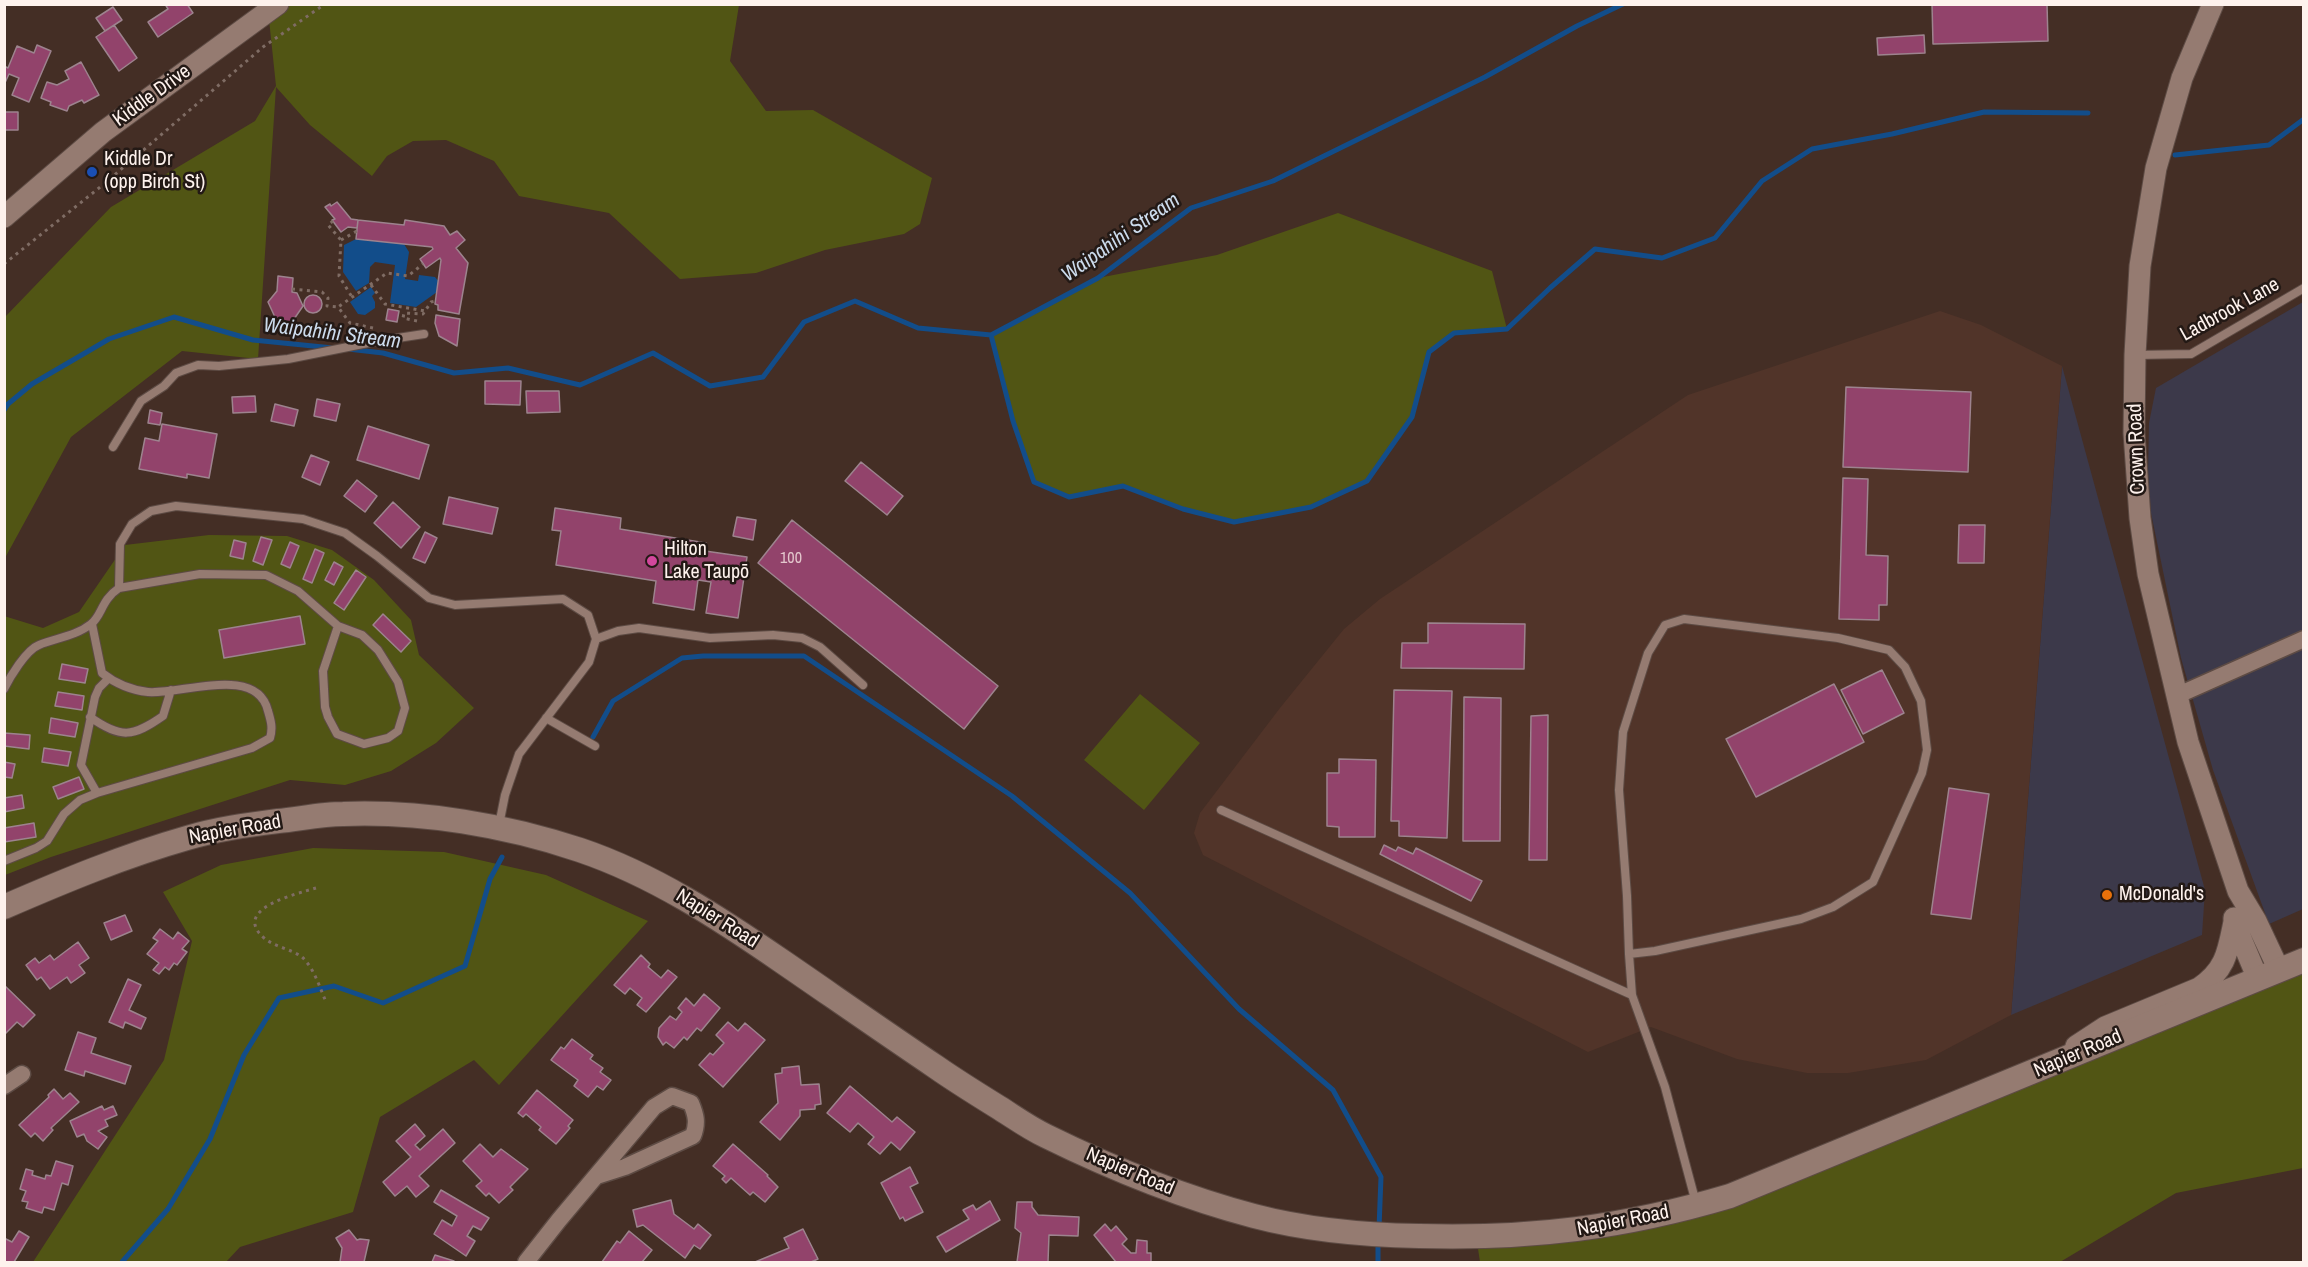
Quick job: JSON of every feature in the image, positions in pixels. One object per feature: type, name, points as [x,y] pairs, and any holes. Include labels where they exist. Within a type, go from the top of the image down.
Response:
[{"type":"main road","name":"Napier Road","points":[[4,907],[83,873],[147,850],[191,836],[237,826],[340,814],[434,818],[498,828],[578,850],[657,883],[738,931],[940,1070],[1042,1134],[1144,1181],[1257,1217],[1330,1231],[1483,1238],[1595,1228],[1697,1206],[1761,1184],[2304,960]]},
{"type":"street","name":"Kiddle Drive","points":[[4,217],[103,132],[278,4]]},
{"type":"street","name":"Crown Road","points":[[2213,4],[2182,78],[2156,168],[2140,266],[2135,355],[2134,433],[2140,518],[2148,574],[2175,696],[2238,891],[2256,921],[2269,974]]},
{"type":"street","points":[[2175,696],[2304,639]]},
{"type":"street","name":"Crown Road","points":[[2037,1071],[2105,1027],[2199,988],[2212,979],[2223,964],[2234,922],[2238,891]]},
{"type":"street","points":[[2234,922],[2269,974]]},
{"type":"street","points":[[4,1086],[22,1074]]},
{"type":"street","points":[[526,1263],[559,1220],[654,1107],[672,1096],[690,1103],[697,1125],[693,1136],[625,1167],[597,1176]]},
{"type":"lane","name":"Ladbrook Lane","points":[[2135,355],[2191,354],[2304,288]]},
{"type":"lane","points":[[113,447],[141,401],[164,386],[176,373],[198,365],[219,366],[288,359],[378,340],[424,334]]},
{"type":"lane","points":[[119,588],[120,544],[132,524],[151,511],[176,506],[303,519],[345,533],[429,598],[455,605],[564,599],[588,615],[596,639],[589,662],[519,754],[505,795],[498,828]]},
{"type":"lane","points":[[4,689],[24,658],[36,646],[92,624],[110,594],[119,588],[200,574],[266,575],[298,591],[338,626],[362,635],[378,650],[398,682],[405,708],[398,731],[388,738],[364,744],[354,741],[337,734],[328,717],[322,671],[338,626]]},
{"type":"lane","points":[[1629,954],[1654,951],[1801,919],[1833,907],[1873,882],[1922,773],[1927,750],[1921,701],[1905,667],[1889,650],[1838,638],[1684,619],[1665,625],[1647,653],[1623,732],[1619,790],[1627,896],[1629,954],[1632,995],[1665,1087],[1697,1206]]},
{"type":"lane","points":[[4,861],[47,841],[64,814],[80,800],[252,748],[270,738],[273,730],[266,704],[257,691],[239,686],[217,685],[149,692],[120,686],[102,673],[92,624]]},
{"type":"lane","points":[[596,639],[639,628],[710,638],[773,635],[802,638],[820,647],[863,685]]},
{"type":"lane","points":[[97,793],[81,765],[90,717],[99,688],[109,678]]},
{"type":"lane","points":[[90,717],[118,734],[134,734],[163,716],[171,690]]},
{"type":"lane","points":[[546,718],[595,746]]},
{"type":"lane","points":[[1221,810],[1632,995]]},
{"type":"path","points":[[4,264],[104,184],[263,47],[324,4]]},
{"type":"path","points":[[333,221],[328,225],[341,240],[339,276],[352,297]]},
{"type":"path","points":[[341,240],[357,231]]},
{"type":"path","points":[[292,289],[322,292],[328,298],[327,306],[338,307],[387,273],[408,276],[423,264]]},
{"type":"path","points":[[371,284],[385,304],[425,311]]},
{"type":"path","points":[[420,321],[403,318],[404,313],[423,314],[430,302],[435,301]]},
{"type":"path","points":[[338,307],[350,323],[374,328]]},
{"type":"path","points":[[316,888],[279,900],[264,909],[254,921],[256,930],[266,940],[301,957],[312,972],[326,1002]]},
{"type":"shaded area","points":[[2303,302],[2303,909],[2269,924],[2213,770],[2181,658],[2151,513],[2148,473],[2149,423],[2156,388]]},
{"type":"shaded area","points":[[1940,311],[1981,325],[2062,366],[2011,1015],[1926,1060],[1848,1073],[1807,1073],[1737,1059],[1651,1027],[1588,1052],[1203,855],[1194,833],[1200,813],[1344,629],[1380,599],[1688,395]]},
{"type":"shaded area","points":[[2062,366],[2205,890],[2202,935],[2011,1015]]},
{"type":"green space","points":[[275,5],[739,5],[730,61],[766,111],[813,110],[932,178],[920,224],[904,234],[825,250],[756,273],[680,279],[609,213],[519,196],[494,161],[446,140],[413,141],[387,156],[372,176],[310,125],[276,87],[258,359],[182,351],[71,437],[5,558],[5,317],[111,207],[255,121],[276,86],[268,10]]},
{"type":"green space","points":[[1338,213],[1492,271],[1507,329],[1454,333],[1430,352],[1412,417],[1368,481],[1311,507],[1234,522],[1183,509],[1123,486],[1069,497],[1034,482],[1013,421],[991,335],[1098,278],[1217,255]]},
{"type":"green space","points":[[209,535],[287,536],[332,550],[374,580],[411,620],[419,655],[474,708],[436,743],[391,771],[345,785],[290,780],[51,857],[5,875],[4,616],[43,628],[79,612],[125,545]]},
{"type":"green space","points":[[1140,694],[1200,743],[1144,810],[1084,760]]},
{"type":"green space","points":[[313,848],[444,852],[546,875],[648,921],[499,1085],[474,1060],[380,1117],[353,1212],[240,1247],[226,1262],[33,1262],[164,1060],[192,941],[163,892],[221,865]]},
{"type":"green space","points":[[2303,960],[2303,1168],[2176,1193],[2060,1262],[1480,1262],[1477,1242],[1692,1208]]},
{"type":"water","points":[[356,239],[404,244],[409,252],[405,279],[418,281],[419,275],[435,277],[439,282],[437,292],[416,307],[390,303],[395,265],[375,262],[370,267],[369,283],[356,291],[343,272],[344,245]]},
{"type":"water","points":[[371,287],[375,293],[372,296],[375,308],[365,315],[358,314],[350,302]]},
{"type":"building","points":[[165,4],[187,4],[193,13],[158,37],[148,22],[168,9]]},
{"type":"building","points":[[1932,4],[2047,4],[2048,41],[1933,44]]},
{"type":"building","points":[[113,7],[122,20],[105,31],[96,18]]},
{"type":"building","points":[[114,25],[137,58],[119,71],[96,37]]},
{"type":"building","points":[[1924,35],[1925,53],[1878,55],[1877,38]]},
{"type":"building","points":[[37,45],[51,51],[29,102],[12,95],[19,78],[9,74],[4,85],[4,66],[8,68],[17,46],[34,53]]},
{"type":"building","points":[[81,62],[99,95],[84,103],[82,100],[69,106],[67,111],[50,105],[51,102],[41,98],[47,82],[57,85],[69,79],[65,71]]},
{"type":"building","points":[[4,112],[18,112],[18,130],[4,130]]},
{"type":"building","points":[[337,202],[351,219],[358,220],[357,228],[348,227],[341,232],[332,220],[335,219],[325,207]]},
{"type":"building","points":[[358,220],[404,225],[405,220],[444,226],[450,235],[457,231],[465,240],[456,248],[468,263],[459,314],[438,310],[438,305],[435,304],[441,260],[440,258],[426,268],[420,259],[433,249],[432,247],[356,239]]},
{"type":"building","points":[[278,276],[293,278],[292,292],[297,293],[303,306],[292,322],[274,321],[274,315],[268,302],[277,291]]},
{"type":"building","points":[[309,295],[317,295],[322,300],[320,311],[309,313],[304,308],[304,300]]},
{"type":"building","points":[[388,309],[399,311],[397,322],[386,320]]},
{"type":"building","points":[[436,315],[460,319],[457,346],[439,336],[435,323]]},
{"type":"building","points":[[485,381],[521,381],[520,405],[485,404]]},
{"type":"building","points":[[1846,387],[1971,392],[1968,472],[1843,467]]},
{"type":"building","points":[[526,391],[559,391],[560,412],[527,413]]},
{"type":"building","points":[[255,396],[256,412],[233,413],[232,397]]},
{"type":"building","points":[[317,399],[340,404],[336,421],[314,416]]},
{"type":"building","points":[[275,404],[298,410],[294,426],[271,421]]},
{"type":"building","points":[[150,410],[162,413],[160,425],[148,423]]},
{"type":"building","points":[[162,424],[217,434],[209,478],[187,474],[187,478],[139,469],[145,438],[159,441]]},
{"type":"building","points":[[368,426],[429,445],[419,479],[357,460]]},
{"type":"building","points":[[311,455],[329,462],[320,485],[302,477]]},
{"type":"building","points":[[861,462],[903,496],[887,515],[845,481]]},
{"type":"building","points":[[1843,478],[1868,479],[1866,555],[1888,556],[1887,605],[1879,605],[1879,620],[1839,619]]},
{"type":"building","points":[[357,480],[377,496],[365,512],[344,496]]},
{"type":"building","points":[[449,497],[498,508],[492,534],[443,524]]},
{"type":"building","points":[[393,502],[420,527],[401,548],[374,523]]},
{"type":"building","name":"Hilton Lake Taupō","points":[[555,508],[621,518],[620,529],[706,543],[705,551],[747,557],[738,618],[706,613],[711,582],[698,580],[694,610],[653,603],[656,581],[556,565],[561,531],[552,530]]},
{"type":"building","points":[[737,517],[756,520],[753,540],[733,536]]},
{"type":"building","points":[[792,520],[998,686],[964,729],[758,563]]},
{"type":"building","points":[[1959,525],[1985,525],[1984,563],[1958,563]]},
{"type":"building","points":[[425,532],[437,538],[425,563],[413,558]]},
{"type":"building","points":[[261,537],[272,540],[263,565],[253,561]]},
{"type":"building","points":[[234,540],[246,543],[243,559],[230,556]]},
{"type":"building","points":[[290,542],[299,546],[290,568],[281,564]]},
{"type":"building","points":[[315,549],[324,553],[312,583],[303,579]]},
{"type":"building","points":[[334,562],[343,567],[334,585],[325,580]]},
{"type":"building","points":[[356,570],[366,577],[344,610],[334,603]]},
{"type":"building","points":[[383,614],[411,641],[401,652],[373,625]]},
{"type":"building","points":[[300,616],[305,644],[224,658],[219,630]]},
{"type":"building","points":[[1428,623],[1525,624],[1524,669],[1401,668],[1402,643],[1428,643]]},
{"type":"building","points":[[62,664],[88,669],[85,683],[59,679]]},
{"type":"building","points":[[1882,670],[1904,713],[1863,734],[1841,690]]},
{"type":"building","points":[[1834,684],[1864,742],[1756,797],[1726,739]]},
{"type":"building","points":[[1394,690],[1452,691],[1447,838],[1399,836],[1399,821],[1391,821]]},
{"type":"building","points":[[58,692],[84,696],[82,710],[55,706]]},
{"type":"building","points":[[1464,697],[1501,698],[1500,841],[1463,841]]},
{"type":"building","points":[[1548,715],[1547,860],[1529,860],[1531,716]]},
{"type":"building","points":[[51,718],[78,723],[75,737],[49,733]]},
{"type":"building","points":[[4,733],[30,735],[29,749],[4,746]]},
{"type":"building","points":[[44,748],[71,752],[68,766],[42,762]]},
{"type":"building","points":[[1339,759],[1376,760],[1375,837],[1339,837],[1339,827],[1327,826],[1327,773],[1339,773]]},
{"type":"building","points":[[4,762],[15,764],[12,778],[4,777]]},
{"type":"building","points":[[79,777],[84,789],[58,799],[53,787]]},
{"type":"building","points":[[1949,788],[1989,794],[1971,919],[1931,914]]},
{"type":"building","points":[[22,795],[24,808],[4,812],[4,798]]},
{"type":"building","points":[[34,823],[36,837],[4,842],[4,828]]},
{"type":"building","points":[[1384,845],[1396,851],[1398,847],[1413,854],[1416,848],[1482,881],[1471,901],[1380,854]]},
{"type":"building","points":[[125,915],[132,931],[111,940],[104,923]]},
{"type":"building","points":[[160,929],[173,939],[178,932],[189,941],[182,949],[187,952],[177,965],[174,963],[169,970],[165,967],[159,974],[153,970],[159,963],[147,954],[158,941],[153,938]]},
{"type":"building","points":[[78,942],[89,958],[79,965],[85,973],[71,983],[67,977],[50,989],[41,977],[37,980],[26,965],[35,958],[39,963],[50,955],[54,960]]},
{"type":"building","points":[[641,955],[650,964],[648,967],[661,978],[668,970],[677,977],[646,1012],[637,1005],[642,998],[630,988],[625,994],[614,985]]},
{"type":"building","points":[[128,979],[141,985],[129,1010],[146,1018],[141,1029],[125,1022],[123,1028],[109,1022]]},
{"type":"building","points":[[4,985],[35,1015],[23,1027],[17,1022],[4,1035]]},
{"type":"building","points":[[704,994],[720,1008],[701,1031],[697,1028],[687,1040],[684,1037],[674,1048],[666,1042],[663,1045],[658,1037],[659,1028],[670,1016],[676,1020],[682,1012],[678,1008],[686,998],[694,1006]]},
{"type":"building","points":[[728,1022],[738,1031],[745,1023],[765,1040],[723,1087],[699,1065],[724,1043],[716,1035]]},
{"type":"building","points":[[78,1032],[96,1038],[91,1053],[131,1066],[125,1084],[85,1071],[84,1076],[65,1070]]},
{"type":"building","points":[[572,1039],[593,1055],[590,1059],[603,1068],[600,1072],[611,1080],[603,1090],[597,1086],[588,1097],[574,1086],[578,1080],[551,1060],[561,1047],[564,1049]]},
{"type":"building","points":[[799,1066],[801,1085],[819,1084],[821,1104],[815,1105],[815,1109],[800,1110],[800,1116],[780,1140],[760,1122],[778,1103],[775,1074],[782,1073],[782,1068]]},
{"type":"building","points":[[850,1086],[892,1122],[897,1117],[915,1132],[900,1150],[891,1142],[880,1154],[868,1144],[874,1137],[858,1123],[850,1132],[827,1113]]},
{"type":"building","points":[[54,1089],[63,1099],[70,1093],[79,1102],[51,1128],[53,1130],[43,1141],[35,1133],[31,1137],[19,1125],[49,1097],[48,1095]]},
{"type":"building","points":[[537,1090],[573,1120],[568,1126],[570,1128],[556,1144],[539,1130],[541,1127],[526,1114],[523,1117],[518,1113]]},
{"type":"building","points":[[102,1106],[104,1110],[113,1106],[117,1115],[105,1120],[108,1126],[98,1131],[107,1137],[98,1149],[87,1141],[84,1134],[77,1137],[70,1121]]},
{"type":"building","points":[[415,1124],[425,1136],[415,1145],[420,1150],[443,1129],[455,1143],[419,1176],[429,1186],[416,1197],[407,1186],[395,1196],[383,1182],[411,1157],[396,1141]]},
{"type":"building","points":[[480,1144],[493,1157],[501,1149],[528,1169],[510,1187],[513,1190],[499,1203],[489,1193],[486,1196],[476,1186],[482,1181],[463,1161]]},
{"type":"building","points":[[733,1144],[778,1187],[765,1202],[753,1192],[750,1195],[731,1178],[726,1183],[722,1179],[725,1176],[713,1166]]},
{"type":"building","points":[[56,1161],[73,1166],[68,1185],[62,1183],[54,1210],[44,1207],[42,1213],[26,1208],[28,1202],[22,1201],[26,1191],[20,1189],[26,1169],[33,1171],[32,1175],[45,1179],[46,1175],[51,1176]]},
{"type":"building","points":[[910,1167],[918,1183],[910,1187],[923,1212],[905,1221],[903,1217],[900,1219],[881,1183]]},
{"type":"building","points":[[441,1190],[489,1218],[481,1230],[473,1226],[467,1236],[475,1241],[466,1256],[434,1234],[442,1220],[452,1226],[457,1216],[434,1202]]},
{"type":"building","points":[[671,1200],[674,1214],[694,1229],[698,1224],[711,1235],[700,1249],[694,1245],[685,1258],[643,1225],[637,1227],[633,1210]]},
{"type":"building","points":[[990,1201],[1000,1220],[946,1252],[937,1237],[969,1219],[963,1210],[973,1205],[976,1210]]},
{"type":"building","points":[[1017,1202],[1032,1202],[1032,1207],[1038,1215],[1079,1217],[1078,1236],[1049,1235],[1048,1262],[1017,1262],[1021,1233],[1015,1228]]},
{"type":"building","points":[[1105,1224],[1111,1231],[1116,1226],[1127,1239],[1122,1244],[1131,1253],[1136,1253],[1137,1240],[1147,1241],[1147,1253],[1151,1253],[1151,1262],[1116,1262],[1094,1235]]},
{"type":"building","points":[[803,1229],[818,1259],[811,1262],[755,1262],[789,1248],[784,1238]]},
{"type":"building","points":[[349,1230],[357,1240],[369,1240],[364,1262],[340,1262],[342,1248],[336,1238]]},
{"type":"building","points":[[19,1231],[29,1237],[14,1262],[4,1262],[4,1238],[12,1242]]},
{"type":"building","points":[[629,1231],[652,1250],[642,1262],[602,1262],[617,1241],[620,1243]]},
{"type":"building","points":[[435,1255],[454,1261],[454,1262],[432,1262]]},
{"type":"waterway","name":"Waipahihi Stream","points":[[348,349],[383,353],[454,373],[508,368],[580,385],[653,353],[710,386],[763,377],[804,322],[855,301],[918,328],[991,335],[1098,278],[1191,208],[1273,181],[1485,77],[1577,26],[1623,4]]},
{"type":"waterway","points":[[991,335],[1013,421],[1034,482],[1069,497],[1123,486],[1183,509],[1234,522],[1311,507],[1367,481],[1412,417],[1429,352],[1454,333],[1507,329],[1595,249],[1662,258],[1715,238],[1762,181],[1812,149],[1892,134],[1984,112],[2088,113]]},
{"type":"waterway","points":[[2175,155],[2269,145],[2304,119]]},
{"type":"waterway","name":"Waipahihi Stream","points":[[4,410],[32,384],[109,339],[174,317],[253,340],[333,348]]},
{"type":"waterway","points":[[593,737],[613,701],[682,658],[804,656],[1012,796],[1130,893],[1239,1009],[1333,1090],[1381,1177],[1379,1228]]},
{"type":"waterway","points":[[122,1262],[168,1209],[210,1139],[244,1055],[279,998],[334,986],[383,1003],[465,966],[490,879],[502,857]]},
{"type":"waterway","points":[[1378,1240],[1378,1262]]},
{"type":"place","name":"Kiddle Dr (opp Birch St)","points":[[92,172]]},
{"type":"place","name":"Hilton Lake Taupō","points":[[652,561]]},
{"type":"place","name":"McDonald's","points":[[2107,895]]}]
